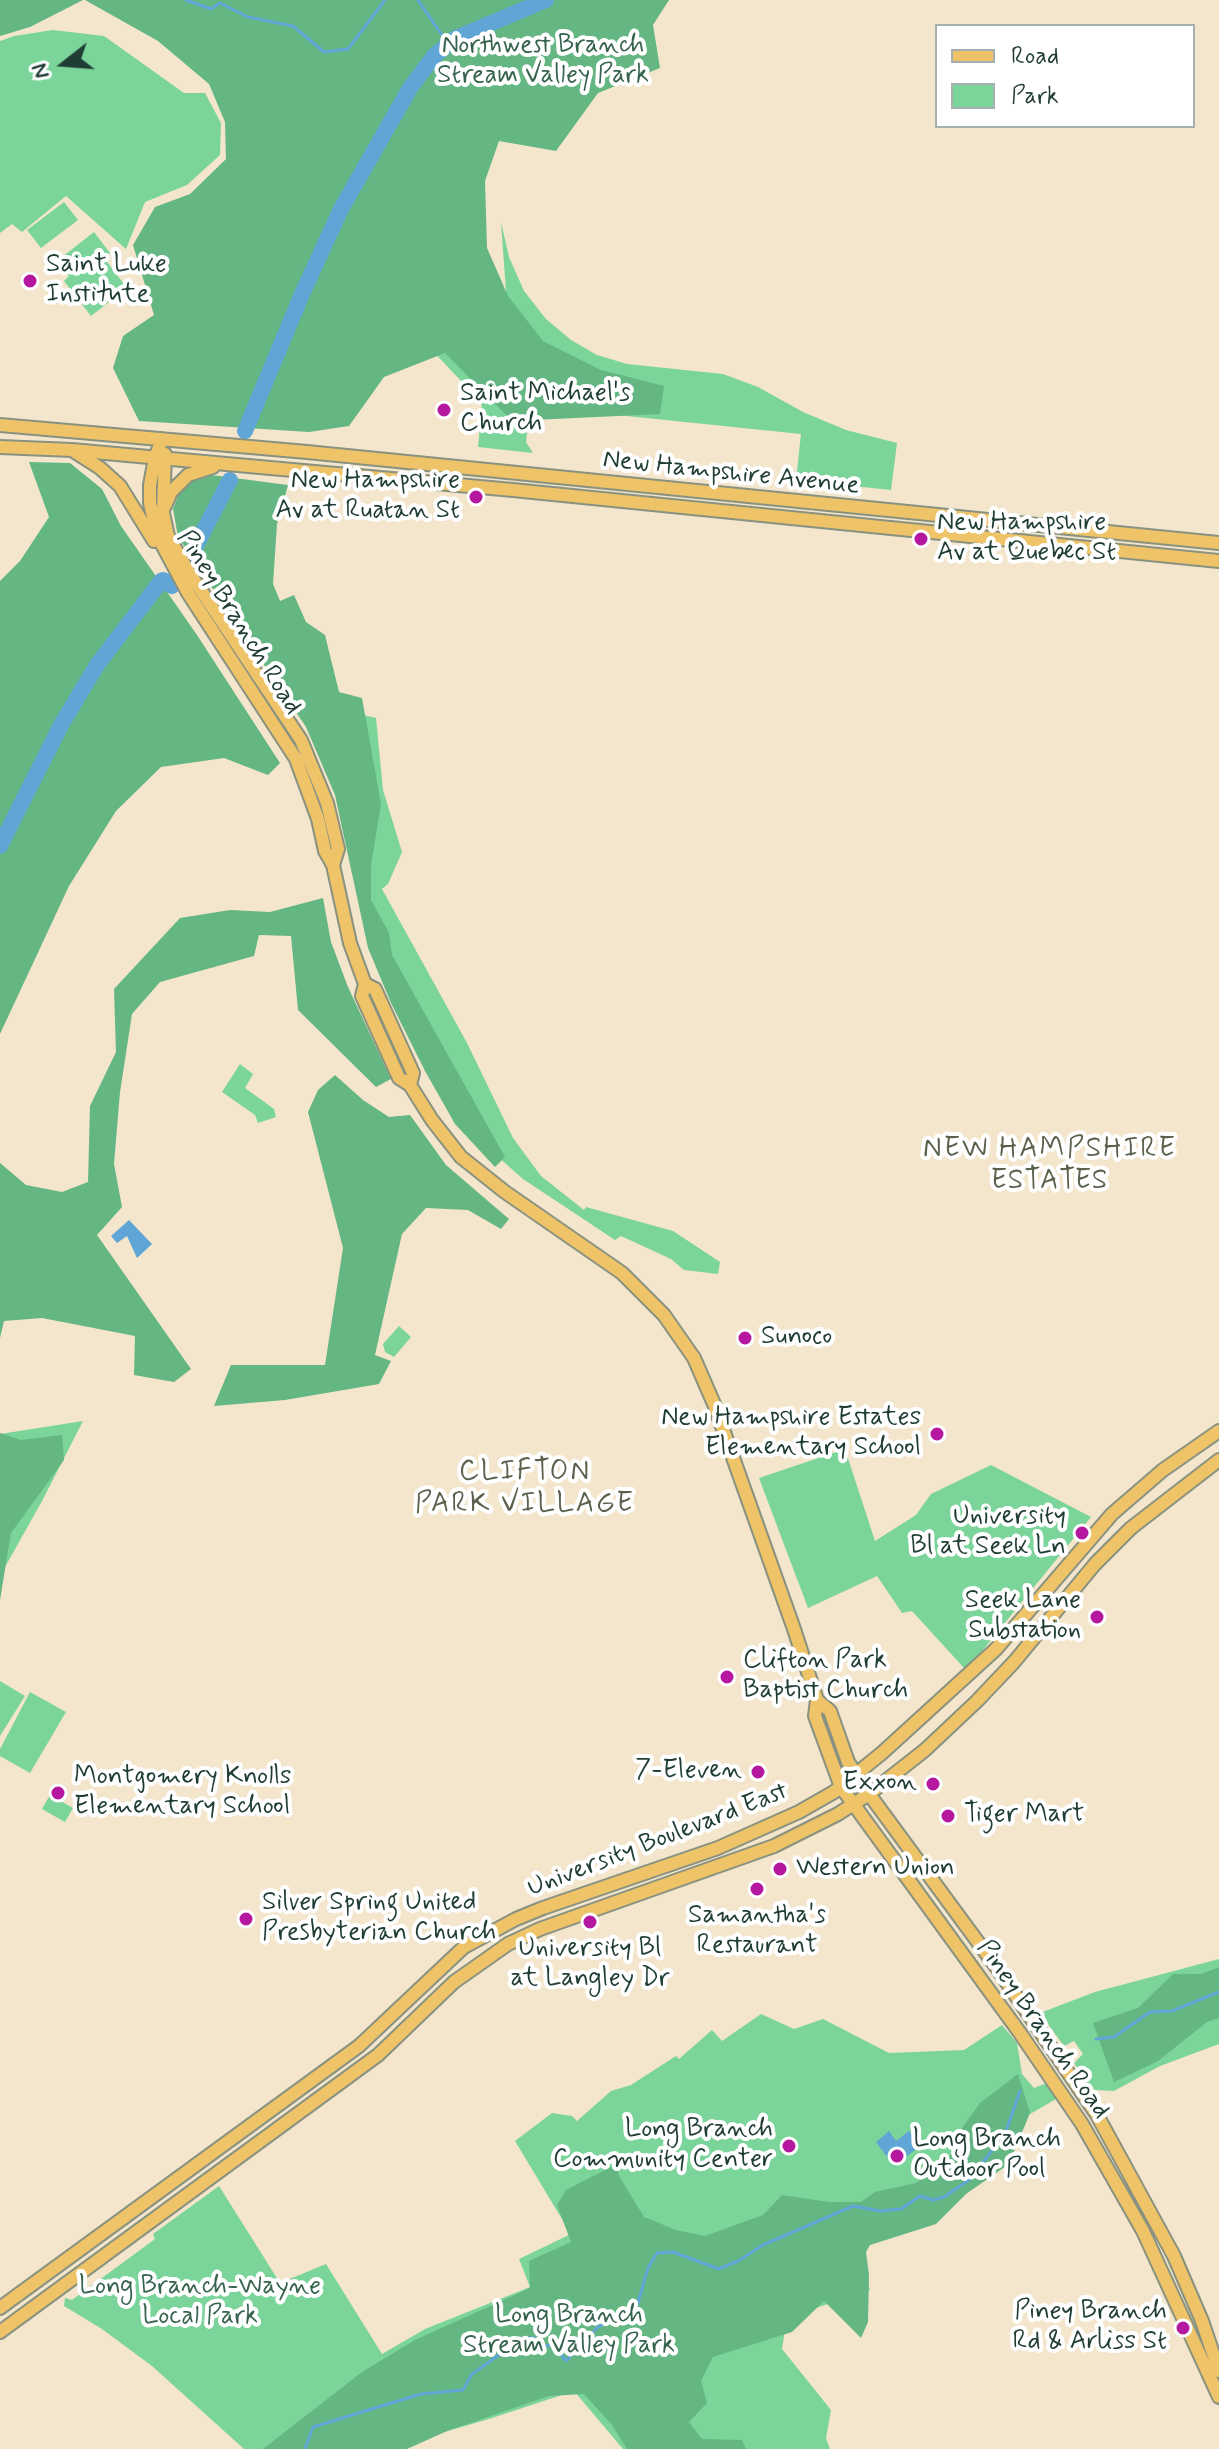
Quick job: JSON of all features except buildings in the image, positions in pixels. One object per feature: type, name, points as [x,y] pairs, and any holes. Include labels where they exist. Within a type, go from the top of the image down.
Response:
[{"type":"main road","name":"New Hampshire Avenue","points":[[0,425],[1219,543]]},
{"type":"main road","name":"Piney Branch Road","points":[[162,439],[163,513],[174,559]]},
{"type":"main road","name":"New Hampshire Avenue","points":[[0,447],[72,450],[513,490],[1219,561]]},
{"type":"main road","points":[[72,450],[120,486],[174,559]]},
{"type":"main road","name":"Piney Branch Road","points":[[160,459],[150,485],[152,518],[186,578],[301,740],[327,803],[338,849],[333,865],[350,943],[365,984],[362,996],[399,1078],[410,1085],[461,1157],[505,1192],[622,1273],[664,1315],[685,1345],[714,1404],[817,1700],[815,1716],[841,1787],[1020,2033],[1082,2124],[1143,2231],[1219,2397]]},
{"type":"main road","points":[[163,513],[171,492],[188,475],[223,465]]},
{"type":"main road","name":"University Boulevard East","points":[[0,2308],[359,2046],[464,1947],[543,1908],[718,1848],[799,1812],[841,1787],[996,1649],[1112,1514],[1163,1470],[1219,1431]]},
{"type":"main road","name":"University Boulevard East","points":[[0,2332],[378,2055],[454,1982],[508,1944],[540,1929],[774,1846],[869,1794],[925,1750],[977,1701],[1014,1662],[1095,1564],[1131,1528],[1219,1460]]},
{"type":"main road","name":"Piney Branch Road","points":[[817,1700],[830,1711],[848,1762],[856,1775],[997,1968],[1097,2115],[1174,2256],[1219,2371]]},
{"type":"green space","points":[[0,0],[83,0],[30,27],[0,36]]},
{"type":"green space","name":"Northwest Branch Stream Valley Park","points":[[85,0],[669,0],[653,25],[660,68],[598,93],[556,151],[499,141],[485,181],[487,248],[508,296],[543,341],[601,370],[664,386],[660,414],[512,421],[445,353],[384,377],[349,426],[309,432],[139,421],[113,368],[123,336],[154,315],[133,245],[155,207],[190,194],[226,159],[225,122],[209,84],[158,41]]},
{"type":"green space","points":[[53,30],[104,36],[184,93],[205,93],[221,123],[220,155],[187,185],[145,202],[126,249],[66,196],[22,232],[12,224],[0,233],[0,41]]},
{"type":"green space","points":[[64,202],[78,220],[41,248],[27,230]]},
{"type":"green space","points":[[501,222],[509,257],[524,291],[546,319],[571,340],[597,355],[627,364],[723,374],[758,387],[803,412],[846,430],[897,443],[891,490],[796,480],[801,434],[530,406],[526,442],[533,453],[478,447],[482,403],[427,345],[509,333]]},
{"type":"green space","points":[[94,232],[110,253],[104,258],[127,288],[91,316],[64,281],[69,276],[57,261]]},
{"type":"green space","points":[[29,462],[70,463],[102,489],[121,526],[280,763],[268,775],[224,758],[161,767],[116,811],[69,886],[0,1034],[0,581],[20,561],[49,517]]},
{"type":"green space","points":[[204,474],[288,485],[277,524],[273,584],[280,601],[294,595],[306,622],[325,635],[339,692],[362,698],[381,804],[371,865],[371,900],[389,933],[392,955],[505,1157],[495,1167],[455,1124],[391,1003],[368,948],[335,795],[306,727],[178,537],[173,509],[181,488]]},
{"type":"green space","points":[[298,700],[376,718],[383,790],[402,852],[388,884],[382,889],[467,1043],[513,1138],[541,1176],[584,1210],[586,1207],[673,1231],[720,1262],[718,1274],[684,1270],[671,1259],[621,1236],[615,1240],[523,1179],[480,1141],[377,949],[349,804]]},
{"type":"green space","points":[[323,898],[331,942],[348,987],[391,1079],[376,1087],[298,1010],[291,936],[259,935],[254,956],[160,982],[132,1014],[120,1092],[114,1164],[122,1207],[97,1235],[191,1369],[174,1382],[134,1375],[135,1336],[42,1318],[4,1321],[0,1338],[0,1163],[26,1185],[62,1192],[88,1182],[90,1106],[116,1052],[114,989],[180,918],[230,910],[270,912]]},
{"type":"green space","points":[[240,1064],[253,1074],[245,1088],[274,1109],[276,1117],[258,1123],[255,1115],[222,1092]]},
{"type":"green space","points":[[335,1075],[363,1100],[389,1117],[410,1115],[446,1165],[509,1219],[501,1229],[468,1210],[426,1208],[402,1234],[375,1355],[391,1361],[379,1384],[285,1400],[214,1406],[231,1365],[325,1365],[343,1248],[308,1112],[318,1090]]},
{"type":"green space","points":[[399,1326],[411,1337],[394,1357],[385,1352],[383,1344]]},
{"type":"green space","points":[[83,1421],[42,1501],[0,1576],[0,1434]]},
{"type":"green space","points":[[0,1433],[21,1440],[62,1435],[64,1460],[11,1533],[0,1600]]},
{"type":"green space","points":[[845,1449],[875,1541],[916,1515],[931,1494],[991,1465],[1091,1517],[982,1651],[964,1668],[912,1611],[902,1613],[877,1576],[808,1608],[759,1478]]},
{"type":"green space","points":[[0,1681],[25,1696],[0,1736]]},
{"type":"green space","points":[[30,1692],[66,1712],[30,1773],[0,1756],[0,1749]]},
{"type":"green space","points":[[50,1795],[73,1808],[65,1822],[42,1809]]},
{"type":"green space","points":[[1219,1959],[1219,2044],[1160,2066],[1114,2091],[1095,2090],[1089,2086],[1074,2063],[1083,2054],[1074,2041],[1064,2046],[1040,2013],[1095,1992]]},
{"type":"green space","points":[[1219,1967],[1219,2018],[1207,2022],[1158,2061],[1114,2082],[1093,2023],[1138,2008],[1173,1974],[1201,1974]]},
{"type":"green space","name":"Long Branch-Wayne Local Park","points":[[761,2014],[794,2029],[823,2019],[889,2053],[964,2050],[1002,2025],[1017,2043],[1022,2074],[1034,2088],[1047,2083],[1056,2099],[1025,2117],[886,2239],[858,2249],[870,2290],[807,2311],[785,2330],[782,2349],[831,2410],[826,2438],[830,2449],[623,2449],[574,2391],[386,2449],[244,2449],[152,2366],[102,2329],[64,2306],[65,2298],[72,2300],[155,2239],[153,2234],[219,2186],[280,2283],[326,2264],[382,2354],[425,2329],[530,2287],[519,2259],[571,2234],[515,2141],[552,2113],[572,2116],[577,2121],[611,2091],[631,2085],[676,2056],[679,2059],[712,2030],[722,2041]]},
{"type":"green space","name":"Long Branch Stream Valley Park","points":[[1018,2074],[1030,2113],[1009,2164],[966,2194],[936,2224],[870,2245],[866,2252],[868,2322],[861,2338],[824,2301],[792,2332],[713,2357],[701,2381],[707,2403],[689,2422],[702,2439],[742,2440],[746,2449],[627,2449],[612,2425],[584,2394],[549,2396],[447,2431],[407,2449],[263,2449],[362,2372],[415,2340],[530,2288],[529,2261],[571,2242],[557,2205],[566,2190],[617,2164],[619,2176],[644,2217],[676,2230],[705,2236],[763,2215],[782,2195],[829,2202],[861,2202],[875,2192],[916,2183],[938,2167],[956,2149],[962,2128],[980,2103]]},
{"type":"water","points":[[129,1220],[152,1244],[137,1258],[127,1236],[117,1243],[111,1236]]},
{"type":"water","name":"Long Branch Outdoor Pool","points":[[889,2131],[896,2141],[909,2131],[920,2146],[894,2166],[876,2142]]},
{"type":"waterway","points":[[186,0],[211,9],[220,3],[248,17],[293,26],[324,52],[348,49],[385,0]]},
{"type":"waterway","points":[[418,0],[448,44]]},
{"type":"waterway","points":[[245,431],[341,209],[410,88],[434,56],[456,38],[546,0]]},
{"type":"waterway","points":[[0,846],[61,725],[97,665],[161,581],[172,586],[191,564],[190,557],[230,480]]},
{"type":"waterway","points":[[1096,2039],[1114,2037],[1150,2012],[1172,2011],[1219,1992]]},
{"type":"waterway","points":[[305,2449],[313,2427],[421,2394],[463,2390],[472,2374],[523,2338],[534,2338],[540,2346],[554,2345],[566,2361],[598,2327],[637,2306],[648,2268],[657,2253],[673,2252],[719,2269],[763,2245],[853,2206],[881,2211],[901,2209],[920,2196],[933,2200],[944,2197],[969,2180],[1005,2134],[1020,2091]]},
{"type":"place","name":"Saint Luke Institute","points":[[30,281]]},
{"type":"place","name":"Saint Michael's Church","points":[[444,410]]},
{"type":"place","name":"New Hampshire Av at Ruatan St","points":[[476,497]]},
{"type":"place","name":"New Hampshire Av at Quebec St","points":[[921,539]]},
{"type":"place","name":"Sunoco","points":[[745,1338]]},
{"type":"place","name":"New Hampshire Estates Elementary School","points":[[937,1434]]},
{"type":"place","name":"University Bl at Seek Ln","points":[[1082,1533]]},
{"type":"place","name":"Seek Lane Substation","points":[[1097,1617]]},
{"type":"place","name":"Clifton Park Baptist Church","points":[[727,1677]]},
{"type":"place","name":"7-Eleven","points":[[758,1772]]},
{"type":"place","name":"Exxon","points":[[933,1784]]},
{"type":"place","name":"Montgomery Knolls Elementary School","points":[[58,1793]]},
{"type":"place","name":"Tiger Mart","points":[[948,1816]]},
{"type":"place","name":"Western Union","points":[[780,1869]]},
{"type":"place","name":"Samantha's Restaurant","points":[[757,1889]]},
{"type":"place","name":"Silver Spring United Presbyterian Church","points":[[246,1919]]},
{"type":"place","name":"University Bl at Langley Dr","points":[[590,1922]]},
{"type":"place","name":"Long Branch Community Center","points":[[789,2146]]},
{"type":"place","name":"Long Branch Outdoor Pool","points":[[897,2156]]},
{"type":"place","name":"Piney Branch Rd & Arliss St","points":[[1183,2328]]},
{"type":"district","name":"NEW HAMPSHIRE ESTATES","points":[[1050,1166]]},
{"type":"district","name":"CLIFTON PARK VILLAGE","points":[[525,1489]]}]
